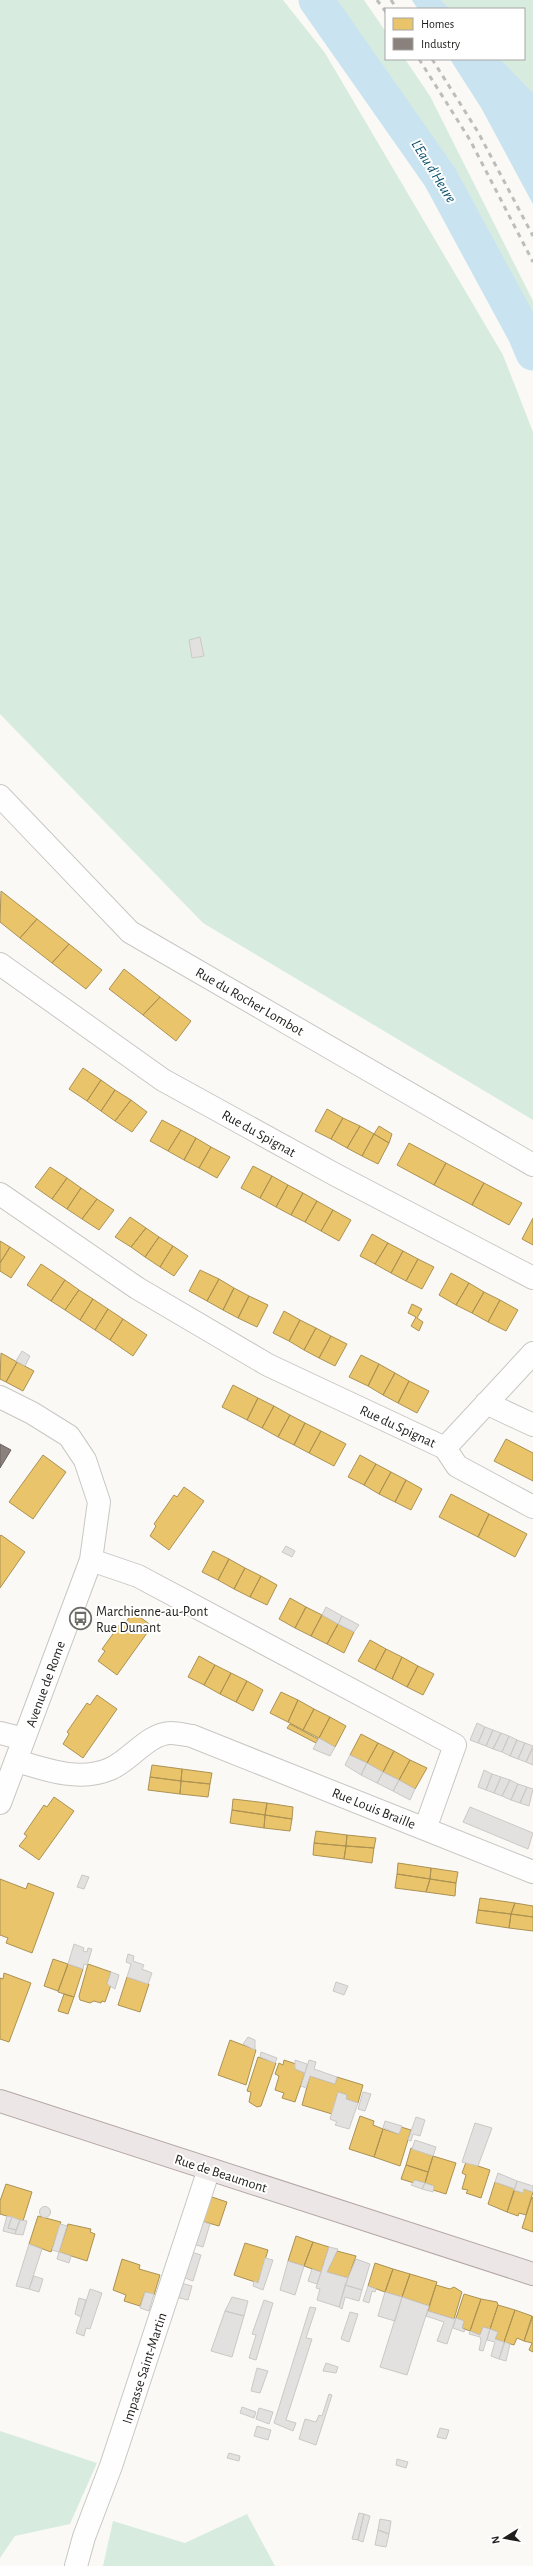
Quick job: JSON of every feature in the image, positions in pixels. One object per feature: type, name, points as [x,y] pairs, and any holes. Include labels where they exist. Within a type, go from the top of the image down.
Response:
[{"type":"main road","name":"Rue de Beaumont","points":[[0,2102],[533,2274]]},
{"type":"street","name":"Rue du Rocher Lombot","points":[[0,796],[130,932],[533,1165]]},
{"type":"street","name":"Rue du Spignat","points":[[0,964],[163,1080],[334,1174],[533,1278]]},
{"type":"street","name":"Rue du Spignat","points":[[0,1194],[137,1288],[268,1365],[445,1448],[457,1466],[533,1507]]},
{"type":"street","name":"Rue du Spignat","points":[[445,1448],[533,1353]]},
{"type":"street","name":"Avenue de Rome","points":[[0,1397],[32,1413],[69,1436],[85,1460],[99,1502],[91,1560],[17,1761],[0,1802]]},
{"type":"street","points":[[486,1403],[533,1425]]},
{"type":"street","name":"Rue Louis Braille","points":[[17,1761],[54,1773],[81,1774],[110,1769],[149,1741],[169,1733],[192,1736],[425,1829],[455,1745],[138,1576],[91,1560]]},
{"type":"street","points":[[0,1733],[24,1739]]},
{"type":"street","points":[[425,1829],[533,1872]]},
{"type":"street","name":"Impasse Saint-Martin","points":[[76,2566],[84,2537],[111,2466],[208,2169]]},
{"type":"green space","points":[[0,0],[283,0],[325,53],[503,355],[533,432],[533,1120],[203,923],[0,714]]},
{"type":"green space","points":[[330,0],[364,0],[385,31],[385,60],[406,60],[430,96],[533,301],[533,329],[450,170]]},
{"type":"green space","points":[[412,0],[533,0],[533,204],[482,109],[451,60],[525,60],[525,8],[417,8]]},
{"type":"green space","points":[[0,2431],[97,2463],[70,2524],[15,2536],[0,2558]]},
{"type":"green space","points":[[247,2514],[275,2566],[103,2566],[113,2521],[185,2543]]},
{"type":"water","points":[[412,0],[440,0],[449,8],[417,8]]},
{"type":"water","points":[[451,60],[501,60],[533,93],[533,204],[482,109]]},
{"type":"building: Homes","points":[[1,891],[37,919],[20,938],[0,922]]},
{"type":"building: Homes","points":[[37,919],[69,944],[52,963],[20,938]]},
{"type":"building: Homes","points":[[69,944],[102,970],[86,989],[52,963]]},
{"type":"building: Homes","points":[[124,969],[160,997],[143,1015],[109,989]]},
{"type":"building: Homes","points":[[160,997],[191,1021],[176,1041],[143,1015]]},
{"type":"building: Homes","points":[[83,1068],[101,1080],[87,1101],[69,1089]]},
{"type":"building: Homes","points":[[101,1080],[115,1090],[101,1111],[87,1101]]},
{"type":"building: Homes","points":[[115,1090],[131,1100],[115,1121],[101,1111]]},
{"type":"building: Homes","points":[[131,1100],[147,1112],[132,1132],[115,1121]]},
{"type":"building: Homes","points":[[327,1109],[343,1118],[331,1139],[315,1131]]},
{"type":"building: Homes","points":[[343,1118],[360,1126],[347,1148],[331,1139]]},
{"type":"building: Homes","points":[[162,1120],[181,1130],[168,1151],[150,1141]]},
{"type":"building: Homes","points":[[360,1126],[374,1134],[362,1156],[347,1148]]},
{"type":"building: Homes","points":[[379,1126],[392,1134],[389,1143],[374,1134]]},
{"type":"building: Homes","points":[[181,1130],[196,1138],[184,1160],[168,1151]]},
{"type":"building: Homes","points":[[374,1134],[389,1143],[378,1164],[362,1156]]},
{"type":"building: Homes","points":[[196,1138],[211,1147],[199,1168],[184,1160]]},
{"type":"building: Homes","points":[[409,1143],[446,1163],[434,1185],[397,1165]]},
{"type":"building: Homes","points":[[211,1147],[230,1157],[217,1178],[199,1168]]},
{"type":"building: Homes","points":[[446,1163],[484,1183],[472,1205],[434,1185]]},
{"type":"building: Homes","points":[[253,1166],[272,1176],[260,1198],[241,1188]]},
{"type":"building: Homes","points":[[50,1167],[67,1178],[52,1199],[35,1187]]},
{"type":"building: Homes","points":[[272,1176],[288,1185],[276,1207],[260,1198]]},
{"type":"building: Homes","points":[[67,1178],[81,1188],[67,1209],[52,1199]]},
{"type":"building: Homes","points":[[484,1183],[522,1203],[509,1225],[472,1205]]},
{"type":"building: Homes","points":[[288,1185],[303,1193],[291,1215],[276,1207]]},
{"type":"building: Homes","points":[[81,1188],[97,1199],[82,1219],[67,1209]]},
{"type":"building: Homes","points":[[303,1193],[317,1201],[305,1222],[291,1215]]},
{"type":"building: Homes","points":[[97,1199],[114,1210],[99,1230],[82,1219]]},
{"type":"building: Homes","points":[[317,1201],[333,1210],[321,1231],[305,1222]]},
{"type":"building: Homes","points":[[333,1210],[351,1220],[339,1241],[321,1231]]},
{"type":"building: Homes","points":[[130,1217],[146,1228],[131,1247],[115,1237]]},
{"type":"building: Homes","points":[[533,1218],[533,1245],[522,1239]]},
{"type":"building: Homes","points":[[146,1228],[159,1237],[145,1257],[131,1247]]},
{"type":"building: Homes","points":[[372,1234],[388,1243],[375,1264],[360,1256]]},
{"type":"building: Homes","points":[[159,1237],[173,1246],[160,1267],[145,1257]]},
{"type":"building: Homes","points":[[0,1241],[10,1247],[0,1263]]},
{"type":"building: Homes","points":[[388,1243],[403,1251],[391,1273],[375,1264]]},
{"type":"building: Homes","points":[[173,1246],[188,1256],[174,1276],[160,1267]]},
{"type":"building: Homes","points":[[10,1247],[25,1257],[11,1278],[0,1271],[0,1263]]},
{"type":"building: Homes","points":[[403,1251],[418,1259],[406,1281],[391,1273]]},
{"type":"building: Homes","points":[[418,1259],[434,1267],[422,1289],[406,1281]]},
{"type":"building: Homes","points":[[41,1264],[65,1280],[51,1301],[27,1285]]},
{"type":"building: Homes","points":[[200,1270],[219,1279],[207,1301],[189,1291]]},
{"type":"building: Homes","points":[[451,1273],[469,1283],[456,1305],[439,1295]]},
{"type":"building: Homes","points":[[219,1279],[234,1288],[223,1310],[207,1301]]},
{"type":"building: Homes","points":[[65,1280],[79,1290],[65,1310],[51,1301]]},
{"type":"building: Homes","points":[[469,1283],[484,1292],[472,1313],[456,1305]]},
{"type":"building: Homes","points":[[234,1288],[249,1296],[238,1318],[223,1310]]},
{"type":"building: Homes","points":[[79,1290],[93,1299],[80,1320],[65,1310]]},
{"type":"building: Homes","points":[[484,1292],[500,1300],[488,1322],[472,1313]]},
{"type":"building: Homes","points":[[249,1296],[268,1305],[257,1327],[238,1318]]},
{"type":"building: Homes","points":[[93,1299],[108,1309],[95,1330],[80,1320]]},
{"type":"building: Homes","points":[[500,1300],[518,1310],[506,1331],[488,1322]]},
{"type":"building: Homes","points":[[412,1304],[422,1309],[417,1318],[423,1322],[419,1331],[411,1326],[416,1317],[408,1313]]},
{"type":"building: Homes","points":[[108,1309],[123,1319],[110,1340],[95,1330]]},
{"type":"building: Homes","points":[[284,1311],[300,1320],[289,1341],[273,1333]]},
{"type":"building: Homes","points":[[123,1319],[147,1335],[133,1356],[110,1340]]},
{"type":"building: Homes","points":[[300,1320],[316,1328],[304,1350],[289,1341]]},
{"type":"building: Homes","points":[[316,1328],[331,1336],[319,1358],[304,1350]]},
{"type":"building: Homes","points":[[331,1336],[347,1344],[335,1366],[319,1358]]},
{"type":"building: Homes","points":[[1,1353],[17,1362],[6,1382],[0,1379]]},
{"type":"building: Homes","points":[[361,1355],[379,1364],[368,1386],[349,1377]]},
{"type":"building: Homes","points":[[17,1362],[34,1371],[23,1391],[6,1382]]},
{"type":"building: Homes","points":[[379,1364],[395,1373],[383,1395],[368,1386]]},
{"type":"building: Homes","points":[[395,1373],[409,1381],[398,1403],[383,1395]]},
{"type":"building: Homes","points":[[409,1381],[429,1391],[417,1413],[398,1403]]},
{"type":"building: Homes","points":[[233,1385],[258,1398],[247,1420],[222,1407]]},
{"type":"building: Homes","points":[[258,1398],[274,1406],[262,1428],[247,1420]]},
{"type":"building: Homes","points":[[274,1406],[290,1415],[278,1437],[262,1428]]},
{"type":"building: Homes","points":[[290,1415],[305,1423],[294,1445],[278,1437]]},
{"type":"building: Homes","points":[[305,1423],[321,1431],[309,1453],[294,1445]]},
{"type":"building: Homes","points":[[321,1431],[346,1444],[334,1466],[309,1453]]},
{"type":"building: Homes","points":[[506,1439],[533,1453],[533,1481],[494,1461]]},
{"type":"building: Homes","points":[[43,1455],[66,1472],[33,1519],[9,1502]]},
{"type":"building: Homes","points":[[360,1455],[376,1464],[364,1485],[348,1477]]},
{"type":"building: Homes","points":[[376,1464],[391,1472],[379,1494],[364,1485]]},
{"type":"building: Homes","points":[[391,1472],[406,1480],[395,1502],[379,1494]]},
{"type":"building: Homes","points":[[406,1480],[422,1489],[411,1510],[395,1502]]},
{"type":"building: Homes","points":[[184,1487],[204,1501],[169,1550],[150,1536],[156,1526],[154,1524],[174,1495],[177,1497]]},
{"type":"building: Homes","points":[[451,1494],[489,1514],[478,1537],[439,1517]]},
{"type":"building: Homes","points":[[489,1514],[527,1534],[515,1557],[478,1537]]},
{"type":"building: Homes","points":[[1,1535],[25,1552],[0,1588],[0,1536]]},
{"type":"building: Homes","points":[[213,1551],[229,1559],[218,1580],[202,1572]]},
{"type":"building: Homes","points":[[229,1559],[245,1568],[234,1589],[218,1580]]},
{"type":"building: Homes","points":[[245,1568],[261,1576],[250,1597],[234,1589]]},
{"type":"building: Homes","points":[[261,1576],[277,1585],[267,1605],[250,1597]]},
{"type":"building: Homes","points":[[290,1598],[306,1607],[295,1628],[279,1619]]},
{"type":"building: Homes","points":[[306,1607],[322,1615],[311,1636],[295,1628]]},
{"type":"building: Homes","points":[[133,1612],[152,1626],[117,1675],[98,1661],[105,1651],[102,1649],[123,1620],[126,1622]]},
{"type":"building: Homes","points":[[322,1615],[338,1624],[327,1644],[311,1636]]},
{"type":"building: Homes","points":[[338,1624],[354,1632],[344,1653],[327,1644]]},
{"type":"building: Homes","points":[[370,1640],[386,1649],[375,1670],[358,1661]]},
{"type":"building: Homes","points":[[386,1649],[402,1657],[392,1679],[375,1670]]},
{"type":"building: Homes","points":[[199,1656],[215,1665],[204,1685],[188,1677]]},
{"type":"building: Homes","points":[[402,1657],[418,1666],[407,1687],[392,1679]]},
{"type":"building: Homes","points":[[215,1665],[231,1673],[220,1694],[204,1685]]},
{"type":"building: Homes","points":[[418,1666],[434,1674],[423,1695],[407,1687]]},
{"type":"building: Homes","points":[[231,1673],[247,1681],[236,1702],[220,1694]]},
{"type":"building: Homes","points":[[247,1681],[263,1690],[253,1711],[236,1702]]},
{"type":"building: Homes","points":[[281,1692],[298,1700],[288,1722],[270,1713]]},
{"type":"building: Homes","points":[[97,1695],[117,1709],[83,1758],[63,1744],[69,1734],[67,1732],[87,1703],[90,1705]]},
{"type":"building: Homes","points":[[298,1700],[314,1709],[303,1730],[288,1722]]},
{"type":"building: Homes","points":[[314,1709],[330,1717],[319,1738],[303,1730]]},
{"type":"building: Homes","points":[[330,1717],[346,1726],[335,1747],[319,1738]]},
{"type":"building: Homes","points":[[290,1724],[318,1739],[316,1743],[287,1728]]},
{"type":"building: Homes","points":[[361,1734],[378,1743],[367,1763],[350,1755]]},
{"type":"building: Homes","points":[[378,1743],[394,1751],[383,1772],[367,1763]]},
{"type":"building: Homes","points":[[394,1751],[410,1760],[399,1780],[383,1772]]},
{"type":"building: Homes","points":[[410,1760],[427,1768],[415,1789],[399,1780]]},
{"type":"building: Homes","points":[[152,1765],[182,1769],[181,1781],[150,1777]]},
{"type":"building: Homes","points":[[182,1769],[212,1773],[210,1784],[181,1781]]},
{"type":"building: Homes","points":[[150,1777],[181,1781],[180,1794],[148,1790]]},
{"type":"building: Homes","points":[[181,1781],[210,1784],[208,1797],[180,1794]]},
{"type":"building: Homes","points":[[54,1797],[74,1811],[39,1860],[19,1846],[27,1836],[24,1834],[44,1805],[47,1807]]},
{"type":"building: Homes","points":[[233,1799],[267,1803],[265,1815],[232,1810]]},
{"type":"building: Homes","points":[[267,1803],[293,1807],[292,1819],[265,1815]]},
{"type":"building: Homes","points":[[232,1810],[265,1815],[264,1828],[230,1823]]},
{"type":"building: Homes","points":[[265,1815],[292,1819],[290,1831],[264,1828]]},
{"type":"building: Homes","points":[[316,1831],[347,1835],[346,1846],[314,1843]]},
{"type":"building: Homes","points":[[347,1835],[376,1838],[374,1848],[346,1846]]},
{"type":"building: Homes","points":[[314,1843],[346,1846],[344,1859],[313,1855]]},
{"type":"building: Homes","points":[[346,1846],[374,1848],[372,1863],[344,1859]]},
{"type":"building: Homes","points":[[398,1863],[431,1868],[430,1879],[397,1874]]},
{"type":"building: Homes","points":[[431,1868],[458,1872],[456,1883],[430,1879]]},
{"type":"building: Homes","points":[[397,1874],[430,1879],[426,1892],[395,1888]]},
{"type":"building: Homes","points":[[0,1879],[26,1889],[28,1883],[54,1893],[32,1953],[6,1943],[8,1938],[0,1935]]},
{"type":"building: Homes","points":[[430,1879],[456,1883],[455,1896],[426,1892]]},
{"type":"building: Homes","points":[[480,1898],[515,1903],[511,1914],[478,1910]]},
{"type":"building: Homes","points":[[515,1903],[533,1906],[533,1917],[511,1914]]},
{"type":"building: Homes","points":[[478,1910],[511,1914],[509,1928],[476,1923]]},
{"type":"building: Homes","points":[[511,1914],[533,1917],[533,1931],[509,1928]]},
{"type":"building: Homes","points":[[53,1959],[68,1964],[58,1991],[44,1986]]},
{"type":"building: Homes","points":[[68,1964],[83,1969],[74,1997],[58,1992]]},
{"type":"building: Homes","points":[[88,1964],[111,1972],[107,1984],[111,1985],[105,2002],[102,2001],[101,2003],[94,2001],[90,2003],[80,2000],[79,1996]]},
{"type":"building: Homes","points":[[4,1973],[31,1983],[9,2042],[0,2039],[0,1978],[3,1979]]},
{"type":"building: Homes","points":[[127,1977],[149,1984],[140,2012],[118,2005]]},
{"type":"building: Homes","points":[[64,1994],[74,1997],[68,2014],[58,2011]]},
{"type":"building: Homes","points":[[230,2040],[256,2050],[246,2085],[218,2075]]},
{"type":"building: Homes","points":[[258,2057],[276,2063],[261,2106],[257,2107],[249,2102],[251,2092],[247,2091]]},
{"type":"building: Homes","points":[[284,2060],[296,2064],[295,2069],[305,2073],[295,2102],[282,2098],[284,2093],[275,2090],[279,2076],[275,2074],[279,2063],[283,2065]]},
{"type":"building: Homes","points":[[310,2076],[335,2084],[337,2077],[363,2085],[358,2103],[346,2099],[347,2095],[338,2092],[332,2114],[302,2105]]},
{"type":"building: Homes","points":[[360,2116],[374,2121],[373,2125],[383,2129],[374,2157],[349,2149]]},
{"type":"building: Homes","points":[[401,2127],[411,2130],[400,2166],[374,2157],[383,2129],[399,2134]]},
{"type":"building: Homes","points":[[411,2148],[433,2156],[428,2172],[406,2165]]},
{"type":"building: Homes","points":[[433,2156],[456,2163],[446,2194],[433,2190],[434,2186],[425,2183]]},
{"type":"building: Homes","points":[[466,2162],[490,2170],[481,2198],[466,2193],[468,2190],[462,2189],[466,2175],[462,2173]]},
{"type":"building: Homes","points":[[406,2165],[428,2172],[425,2183],[415,2180],[414,2183],[401,2179]]},
{"type":"building: Homes","points":[[495,2182],[515,2189],[507,2212],[488,2204]]},
{"type":"building: Homes","points":[[6,2184],[32,2192],[23,2221],[0,2214],[0,2201]]},
{"type":"building: Homes","points":[[524,2189],[533,2192],[526,2215],[519,2213],[518,2216],[507,2212],[514,2190],[523,2193]]},
{"type":"building: Homes","points":[[206,2195],[227,2202],[219,2226],[198,2220]]},
{"type":"building: Homes","points":[[532,2197],[533,2198],[533,2232],[522,2228]]},
{"type":"building: Homes","points":[[38,2216],[61,2222],[51,2252],[29,2244]]},
{"type":"building: Homes","points":[[68,2224],[91,2229],[90,2232],[95,2234],[87,2261],[59,2252]]},
{"type":"building: Homes","points":[[296,2236],[313,2242],[304,2266],[288,2261]]},
{"type":"building: Homes","points":[[313,2242],[329,2247],[321,2272],[304,2266]]},
{"type":"building: Homes","points":[[245,2243],[268,2250],[258,2283],[234,2275]]},
{"type":"building: Homes","points":[[337,2251],[356,2256],[348,2278],[327,2272]]},
{"type":"building: Homes","points":[[122,2259],[140,2265],[139,2269],[160,2275],[154,2295],[145,2292],[140,2306],[124,2301],[126,2295],[113,2290]]},
{"type":"building: Homes","points":[[375,2263],[393,2269],[385,2292],[368,2286]]},
{"type":"building: Homes","points":[[393,2269],[410,2274],[402,2297],[385,2292]]},
{"type":"building: Homes","points":[[410,2274],[437,2282],[429,2306],[402,2297]]},
{"type":"building: Homes","points":[[436,2285],[450,2289],[454,2287],[462,2292],[454,2319],[428,2311]]},
{"type":"building: Homes","points":[[464,2294],[481,2299],[470,2331],[462,2328],[464,2321],[456,2318]]},
{"type":"building: Homes","points":[[481,2299],[497,2302],[498,2305],[490,2329],[483,2327],[480,2335],[470,2331]]},
{"type":"building: Homes","points":[[498,2305],[515,2310],[504,2342],[495,2339],[498,2332],[490,2329]]},
{"type":"building: Homes","points":[[515,2310],[532,2316],[524,2341],[517,2338],[514,2345],[504,2342]]},
{"type":"building: Homes","points":[[533,2316],[533,2352],[529,2350],[532,2343],[524,2341]]},
{"type":"building: Industry","points":[[0,1444],[11,1450],[0,1468]]},
{"type":"building: Other","points":[[200,637],[204,656],[192,658],[189,640]]},
{"type":"building: Other","points":[[22,1351],[30,1356],[25,1366],[16,1361]]},
{"type":"building: Other","points":[[286,1546],[295,1551],[292,1557],[282,1552]]},
{"type":"building: Other","points":[[326,1607],[342,1616],[338,1624],[322,1615]]},
{"type":"building: Other","points":[[342,1616],[359,1625],[354,1632],[338,1624]]},
{"type":"building: Other","points":[[477,1723],[485,1727],[478,1743],[470,1740]]},
{"type":"building: Other","points":[[485,1727],[493,1730],[486,1746],[478,1743]]},
{"type":"building: Other","points":[[493,1730],[501,1733],[493,1749],[486,1746]]},
{"type":"building: Other","points":[[501,1733],[509,1736],[502,1752],[493,1749]]},
{"type":"building: Other","points":[[509,1736],[517,1740],[510,1756],[502,1752]]},
{"type":"building: Other","points":[[319,1738],[335,1747],[330,1756],[313,1749]]},
{"type":"building: Other","points":[[517,1740],[525,1743],[518,1759],[510,1756]]},
{"type":"building: Other","points":[[525,1743],[533,1746],[526,1762],[518,1759]]},
{"type":"building: Other","points":[[533,1748],[533,1765],[526,1762]]},
{"type":"building: Other","points":[[350,1755],[367,1763],[361,1775],[345,1765]]},
{"type":"building: Other","points":[[367,1763],[383,1772],[377,1783],[361,1775]]},
{"type":"building: Other","points":[[484,1770],[492,1774],[486,1790],[478,1787]]},
{"type":"building: Other","points":[[383,1772],[399,1780],[393,1791],[377,1783]]},
{"type":"building: Other","points":[[492,1774],[501,1777],[494,1793],[486,1790]]},
{"type":"building: Other","points":[[501,1777],[510,1780],[502,1796],[494,1793]]},
{"type":"building: Other","points":[[399,1780],[415,1789],[410,1800],[393,1791]]},
{"type":"building: Other","points":[[510,1780],[518,1784],[511,1800],[502,1796]]},
{"type":"building: Other","points":[[518,1784],[527,1787],[520,1803],[511,1800]]},
{"type":"building: Other","points":[[527,1787],[533,1789],[529,1806],[520,1803]]},
{"type":"building: Other","points":[[470,1807],[533,1833],[528,1849],[463,1822]]},
{"type":"building: Other","points":[[82,1875],[89,1877],[84,1889],[77,1887]]},
{"type":"building: Other","points":[[74,1944],[84,1948],[83,1951],[87,1952],[88,1948],[92,1949],[87,1965],[84,1964],[83,1969],[68,1964]]},
{"type":"building: Other","points":[[128,1954],[134,1956],[133,1961],[144,1965],[142,1969],[152,1973],[148,1984],[127,1977],[131,1964],[126,1962]]},
{"type":"building: Other","points":[[111,1972],[119,1975],[115,1989],[107,1984]]},
{"type":"building: Other","points":[[336,1982],[348,1986],[344,1995],[333,1991]]},
{"type":"building: Other","points":[[248,2037],[255,2040],[255,2050],[243,2044]]},
{"type":"building: Other","points":[[261,2052],[277,2058],[275,2063],[260,2057]]},
{"type":"building: Other","points":[[295,2060],[307,2064],[305,2073],[295,2069]]},
{"type":"building: Other","points":[[309,2060],[316,2062],[314,2069],[337,2077],[335,2084],[310,2076],[306,2088],[301,2086]]},
{"type":"building: Other","points":[[338,2092],[347,2095],[346,2099],[358,2103],[349,2129],[335,2125],[337,2122],[330,2119]]},
{"type":"building: Other","points":[[363,2092],[371,2094],[365,2111],[358,2109]]},
{"type":"building: Other","points":[[416,2117],[425,2120],[420,2136],[413,2134],[411,2141],[408,2140]]},
{"type":"building: Other","points":[[385,2121],[402,2126],[399,2134],[383,2128]]},
{"type":"building: Other","points":[[475,2123],[492,2128],[478,2166],[462,2162]]},
{"type":"building: Other","points":[[415,2140],[436,2147],[433,2156],[412,2149]]},
{"type":"building: Other","points":[[498,2173],[517,2181],[515,2189],[495,2182]]},
{"type":"building: Other","points":[[415,2180],[425,2183],[422,2189],[411,2185]]},
{"type":"building: Other","points":[[517,2181],[533,2186],[533,2192],[524,2189],[523,2193],[514,2190]]},
{"type":"building: Other","points":[[425,2183],[434,2186],[433,2192],[422,2189]]},
{"type":"building: Other","points":[[45,2206],[49,2208],[51,2212],[49,2216],[45,2218],[41,2216],[39,2212],[41,2208]]},
{"type":"building: Other","points":[[7,2216],[12,2217],[8,2228],[16,2230],[15,2234],[3,2231]]},
{"type":"building: Other","points":[[12,2217],[20,2220],[16,2230],[8,2228]]},
{"type":"building: Other","points":[[20,2220],[27,2221],[23,2235],[15,2234]]},
{"type":"building: Other","points":[[198,2220],[210,2224],[203,2247],[190,2243]]},
{"type":"building: Other","points":[[60,2224],[67,2226],[59,2252],[52,2250]]},
{"type":"building: Other","points":[[29,2244],[42,2249],[29,2289],[16,2286]]},
{"type":"building: Other","points":[[329,2247],[338,2249],[327,2272],[348,2278],[339,2307],[317,2300],[320,2289],[316,2288]]},
{"type":"building: Other","points":[[188,2251],[201,2255],[193,2281],[180,2276]]},
{"type":"building: Other","points":[[59,2252],[71,2256],[69,2263],[57,2259]]},
{"type":"building: Other","points":[[265,2258],[273,2260],[263,2290],[253,2286],[254,2281],[258,2283]]},
{"type":"building: Other","points":[[356,2259],[370,2264],[362,2290],[345,2285]]},
{"type":"building: Other","points":[[288,2261],[304,2266],[295,2295],[280,2290]]},
{"type":"building: Other","points":[[312,2269],[321,2272],[317,2284],[308,2281]]},
{"type":"building: Other","points":[[34,2276],[43,2279],[39,2292],[29,2289]]},
{"type":"building: Other","points":[[181,2283],[192,2286],[188,2300],[176,2297]]},
{"type":"building: Other","points":[[345,2285],[362,2290],[359,2301],[345,2297],[342,2309],[339,2307]]},
{"type":"building: Other","points":[[368,2286],[376,2289],[375,2292],[372,2291],[369,2303],[363,2301]]},
{"type":"building: Other","points":[[90,2289],[102,2293],[90,2329],[86,2328],[84,2336],[76,2333]]},
{"type":"building: Other","points":[[145,2292],[154,2294],[149,2311],[140,2308]]},
{"type":"building: Other","points":[[385,2292],[402,2297],[395,2321],[378,2316]]},
{"type":"building: Other","points":[[232,2297],[248,2301],[244,2316],[225,2311]]},
{"type":"building: Other","points":[[402,2297],[429,2306],[407,2375],[380,2367]]},
{"type":"building: Other","points":[[79,2298],[86,2300],[81,2317],[75,2314]]},
{"type":"building: Other","points":[[264,2300],[273,2303],[256,2360],[249,2358],[256,2335],[252,2334]]},
{"type":"building: Other","points":[[310,2307],[316,2308],[306,2338],[312,2339],[286,2420],[296,2423],[293,2431],[274,2423]]},
{"type":"building: Other","points":[[225,2311],[244,2316],[232,2357],[211,2351]]},
{"type":"building: Other","points":[[428,2311],[454,2319],[456,2317],[447,2344],[437,2341],[444,2322],[426,2316]]},
{"type":"building: Other","points":[[350,2312],[358,2314],[349,2342],[341,2339]]},
{"type":"building: Other","points":[[456,2318],[464,2321],[462,2328],[465,2330],[464,2332],[453,2328]]},
{"type":"building: Other","points":[[483,2327],[490,2329],[483,2351],[479,2350],[481,2341],[480,2337],[469,2334],[470,2331],[480,2335]]},
{"type":"building: Other","points":[[490,2329],[498,2332],[495,2339],[504,2342],[499,2359],[491,2356],[495,2342],[487,2340]]},
{"type":"building: Other","points":[[505,2342],[510,2344],[506,2361],[499,2359]]},
{"type":"building: Other","points":[[326,2363],[338,2367],[336,2373],[323,2371]]},
{"type":"building: Other","points":[[257,2368],[268,2371],[260,2393],[251,2391]]},
{"type":"building: Other","points":[[329,2394],[332,2395],[316,2445],[299,2439],[305,2419],[316,2422],[319,2415],[322,2416]]},
{"type":"building: Other","points":[[242,2407],[256,2412],[254,2418],[240,2413]]},
{"type":"building: Other","points":[[259,2408],[273,2412],[269,2424],[256,2419]]},
{"type":"building: Other","points":[[257,2426],[271,2430],[268,2440],[254,2436]]},
{"type":"building: Other","points":[[440,2428],[449,2430],[446,2439],[437,2437]]},
{"type":"building: Other","points":[[229,2453],[240,2456],[239,2461],[227,2458]]},
{"type":"building: Other","points":[[397,2459],[408,2462],[406,2468],[396,2465]]},
{"type":"building: Other","points":[[359,2513],[364,2514],[358,2540],[352,2539]]},
{"type":"building: Other","points":[[364,2514],[370,2516],[363,2542],[358,2540]]},
{"type":"building: Other","points":[[380,2519],[391,2521],[389,2534],[378,2530]]},
{"type":"building: Other","points":[[378,2530],[389,2534],[386,2547],[375,2545]]},
{"type":"waterway","name":"L'Eau d'Heure","points":[[316,0],[440,177],[525,334],[533,353]]},
{"type":"railway","points":[[377,0],[385,11]]},
{"type":"railway","points":[[391,0],[396,8]]},
{"type":"railway","points":[[420,60],[470,140],[533,262]]},
{"type":"railway","points":[[433,60],[478,132],[533,236]]},
{"type":"place","name":"Marchienne-au-Pont Rue Dunant","points":[[80,1619]]}]
